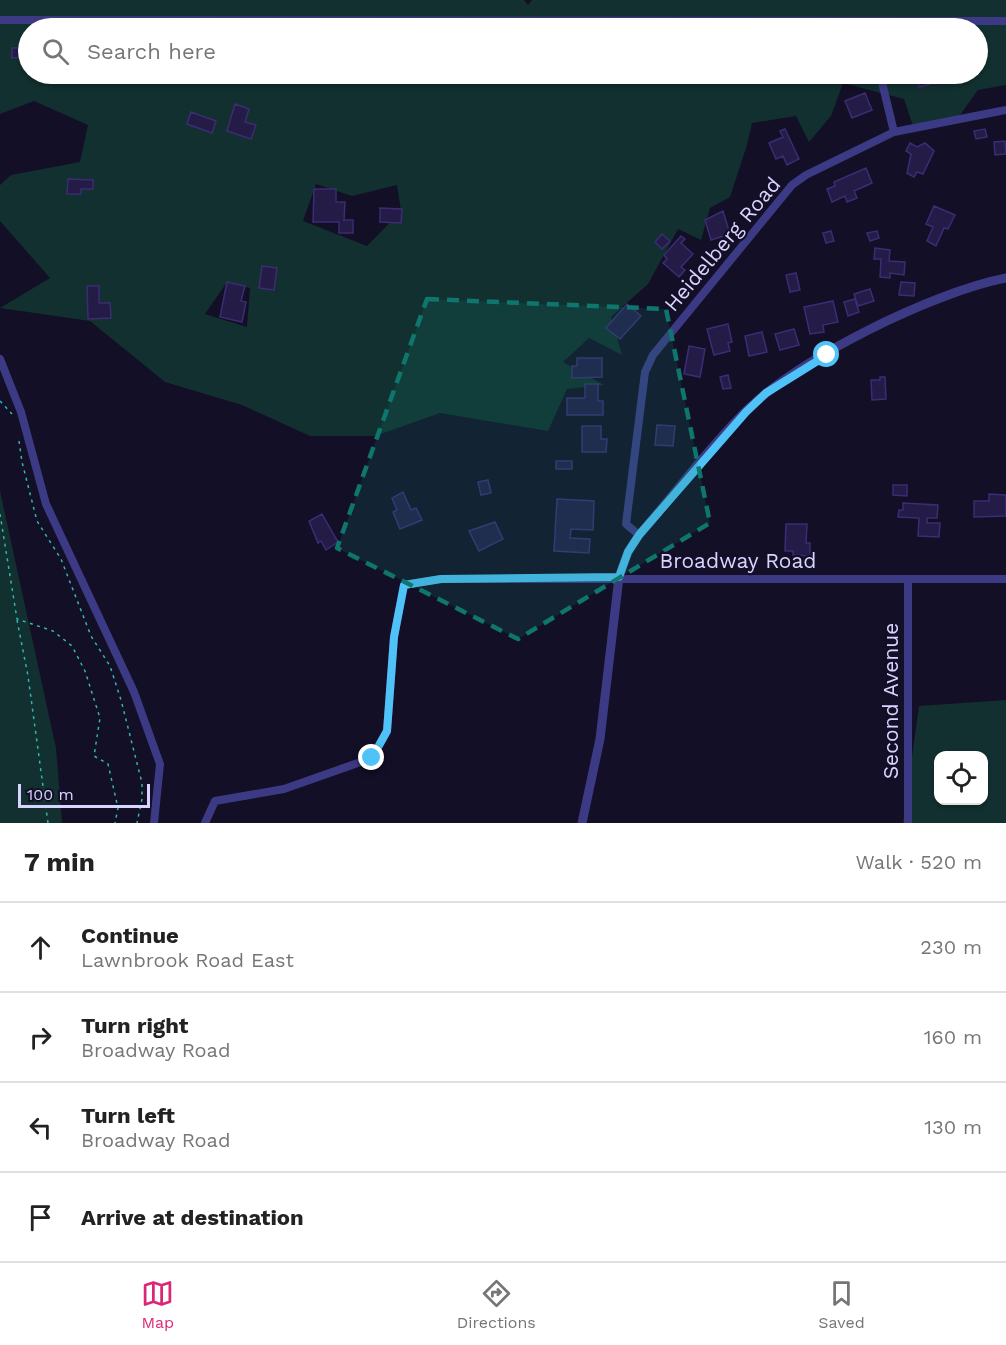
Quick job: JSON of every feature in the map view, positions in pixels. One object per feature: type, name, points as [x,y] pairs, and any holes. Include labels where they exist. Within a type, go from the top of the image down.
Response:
[{"type":"street","points":[[0,20],[18,20]]},
{"type":"street","points":[[988,21],[1006,21]]},
{"type":"street","points":[[882,84],[894,132]]},
{"type":"street","name":"Heidelberg Road","points":[[639,535],[626,524],[645,372],[654,355],[792,185],[806,175],[894,132],[1006,110]]},
{"type":"street","points":[[582,823],[600,739],[619,577],[628,552],[639,535],[725,435],[766,393],[827,355],[891,320],[953,293],[1006,278]]},
{"type":"street","points":[[0,359],[21,412],[46,504],[134,692],[160,764],[154,823]]},
{"type":"street","name":"Broadway Road","points":[[205,823],[215,801],[284,789],[372,758],[387,731],[394,637],[404,585],[441,579],[619,577],[1006,579]]},
{"type":"street","name":"Second Avenue","points":[[908,579],[908,823]]},
{"type":"path","points":[[0,401],[14,415]]},
{"type":"path","points":[[19,434],[21,462],[37,521],[61,559],[92,636],[110,666],[121,700],[142,783],[142,799],[137,823]]},
{"type":"path","points":[[0,514],[28,676],[48,823]]},
{"type":"path","points":[[17,619],[53,631],[72,646],[85,671],[100,718],[94,756],[108,764],[118,808],[115,823]]},
{"type":"highlighted area","points":[[427,299],[666,309],[710,523],[518,639],[337,548]]},
{"type":"green space","points":[[0,0],[524,0],[528,5],[532,0],[1006,0],[1006,85],[978,90],[955,122],[913,126],[904,99],[847,84],[988,84],[988,18],[18,18],[18,84],[843,84],[831,116],[809,142],[796,116],[752,123],[730,197],[710,208],[701,240],[678,229],[648,284],[611,317],[622,355],[589,338],[563,362],[604,385],[567,389],[548,431],[440,413],[375,436],[310,436],[242,405],[165,382],[90,321],[0,308],[50,278],[0,221],[0,185],[11,175],[80,162],[88,125],[34,101],[0,114]],"holes":[[[316,184],[352,196],[397,185],[401,211],[367,246],[303,221]],[[227,282],[250,288],[247,327],[205,314]]]},
{"type":"green space","points":[[0,491],[56,748],[62,823],[0,823]]},
{"type":"green space","points":[[1006,700],[1006,823],[903,823],[919,706]]},
{"type":"building","points":[[12,48],[18,48],[18,58],[12,58]]},
{"type":"building","points":[[865,93],[872,110],[852,118],[845,101]]},
{"type":"building","points":[[235,104],[249,109],[245,122],[256,125],[251,139],[227,131]]},
{"type":"building","points":[[191,112],[216,121],[212,133],[187,124]]},
{"type":"building","points":[[785,129],[799,159],[787,165],[783,156],[776,159],[769,143],[783,137],[780,131]]},
{"type":"building","points":[[985,129],[987,137],[976,139],[974,131]]},
{"type":"building","points":[[1005,141],[1006,154],[995,155],[994,142]]},
{"type":"building","points":[[910,143],[917,147],[925,143],[934,151],[923,174],[917,172],[914,177],[907,173],[911,154],[906,151]]},
{"type":"building","points":[[866,168],[872,183],[854,191],[857,198],[847,202],[845,196],[832,202],[827,189],[835,186],[834,182]]},
{"type":"building","points":[[68,179],[93,180],[93,189],[81,189],[81,194],[67,194]]},
{"type":"building","points":[[314,189],[336,189],[336,202],[345,202],[344,220],[353,220],[353,233],[339,233],[339,222],[313,222]]},
{"type":"building","points":[[934,206],[955,215],[948,229],[944,228],[936,246],[927,241],[933,227],[926,224]]},
{"type":"building","points":[[380,208],[402,209],[401,223],[380,222]]},
{"type":"building","points":[[723,211],[730,234],[711,240],[705,220]]},
{"type":"building","points":[[831,231],[834,241],[826,243],[823,233]]},
{"type":"building","points":[[877,231],[879,238],[870,241],[867,233]]},
{"type":"building","points":[[662,234],[670,241],[662,249],[655,242]]},
{"type":"building","points":[[681,236],[685,239],[681,243],[693,254],[681,267],[685,270],[679,277],[663,263],[667,259],[664,255]]},
{"type":"building","points":[[875,248],[890,250],[889,261],[905,262],[904,275],[890,273],[890,278],[880,277],[881,259],[874,259]]},
{"type":"building","points":[[262,266],[277,268],[274,290],[259,288]]},
{"type":"building","points":[[796,273],[800,290],[790,292],[786,275]]},
{"type":"building","points":[[227,282],[245,286],[241,301],[246,302],[242,322],[220,317]]},
{"type":"building","points":[[901,282],[915,283],[914,296],[899,295]]},
{"type":"building","points":[[87,286],[99,286],[99,303],[110,303],[111,318],[88,319]]},
{"type":"building","points":[[870,289],[874,301],[858,306],[854,294]]},
{"type":"building","points":[[855,299],[859,312],[848,316],[844,302]]},
{"type":"building","points":[[833,301],[838,322],[823,325],[824,332],[810,334],[804,307]]},
{"type":"building","points":[[627,304],[641,316],[620,339],[606,328]]},
{"type":"building","points":[[728,324],[732,342],[728,343],[730,351],[714,355],[707,329]]},
{"type":"building","points":[[794,329],[799,345],[780,350],[775,334]]},
{"type":"building","points":[[762,332],[767,352],[749,356],[745,336]]},
{"type":"building","points":[[689,346],[705,349],[700,377],[684,374]]},
{"type":"building","points":[[577,358],[602,358],[602,377],[572,378],[572,366],[577,366]]},
{"type":"building","points":[[728,375],[731,388],[723,389],[720,377]]},
{"type":"building","points":[[880,377],[885,377],[886,399],[872,400],[871,380],[880,380]]},
{"type":"building","points":[[585,384],[598,384],[598,401],[603,401],[603,415],[567,415],[567,398],[585,398]]},
{"type":"building","points":[[657,425],[675,426],[673,446],[655,445]]},
{"type":"building","points":[[582,426],[601,426],[601,439],[607,439],[606,452],[582,452]]},
{"type":"building","points":[[556,461],[572,461],[572,469],[556,469]]},
{"type":"building","points":[[488,480],[491,493],[481,495],[478,482]]},
{"type":"building","points":[[893,485],[907,485],[907,496],[893,495]]},
{"type":"building","points":[[403,492],[411,510],[416,508],[422,520],[400,529],[393,512],[397,510],[392,498]]},
{"type":"building","points":[[989,494],[1006,495],[1006,516],[974,517],[974,501],[989,501]]},
{"type":"building","points":[[557,499],[594,501],[593,530],[571,529],[570,538],[590,539],[589,553],[554,551]]},
{"type":"building","points":[[903,503],[938,505],[937,518],[927,518],[927,523],[940,523],[939,537],[918,536],[919,518],[898,517],[899,510],[903,510]]},
{"type":"building","points":[[322,514],[338,542],[326,550],[321,541],[318,543],[309,521]]},
{"type":"building","points":[[495,522],[503,539],[479,551],[469,531]]},
{"type":"building","points":[[786,524],[807,524],[806,543],[810,543],[810,556],[793,555],[793,551],[785,551]]},
{"type":"route","points":[[372,758],[387,731],[394,637],[404,585],[441,579],[619,577],[628,552],[639,535],[746,412],[766,393],[827,355]]}]
